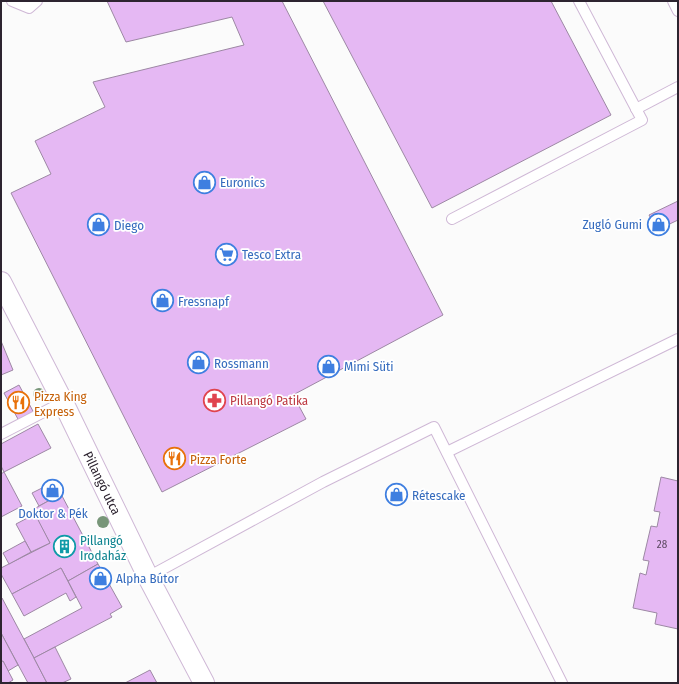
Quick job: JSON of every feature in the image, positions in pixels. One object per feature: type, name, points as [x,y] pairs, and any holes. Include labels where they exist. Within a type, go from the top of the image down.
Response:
[{"type":"street","name":"Pillangó utca","points":[[2,286],[63,402],[148,577],[204,683]]},
{"type":"lane","points":[[12,1],[29,8],[37,1]]},
{"type":"lane","points":[[452,219],[642,120],[579,1]]},
{"type":"lane","points":[[673,1],[678,11]]},
{"type":"lane","points":[[636,109],[678,88]]},
{"type":"lane","points":[[447,452],[678,339]]},
{"type":"lane","points":[[1,434],[63,402]]},
{"type":"lane","points":[[148,577],[323,482],[434,427],[562,683]]},
{"type":"building","name":"Tesco Extra","points":[[107,1],[282,1],[443,315],[293,395],[306,419],[162,492],[11,193],[51,174],[35,141],[105,107],[93,82],[244,45],[232,17],[126,42]]},
{"type":"building","points":[[323,1],[551,1],[611,115],[432,208]]},
{"type":"building","points":[[678,201],[678,220],[657,230],[649,215]]},
{"type":"building","points":[[1,341],[13,370],[1,375]]},
{"type":"building","name":"Pizza King Express","points":[[19,385],[34,413],[19,421],[4,393]]},
{"type":"building","points":[[38,424],[51,448],[4,472],[1,466],[1,444]]},
{"type":"building","points":[[4,472],[22,506],[1,517],[1,474]]},
{"type":"building","points":[[661,477],[678,481],[678,629],[655,624],[657,613],[633,608],[640,573],[646,575],[649,561],[643,560],[651,526],[657,527],[660,512],[654,511]]},
{"type":"building","points":[[54,482],[61,494],[39,506],[32,493]]},
{"type":"building","name":"Pillangó Irodaház","points":[[61,494],[98,564],[68,581],[61,568],[12,594],[1,574],[1,568],[50,543],[32,510]]},
{"type":"building","points":[[35,514],[50,543],[31,552],[16,524]]},
{"type":"building","points":[[25,541],[31,552],[9,564],[3,553]]},
{"type":"building","points":[[98,564],[122,607],[110,614],[112,617],[34,658],[24,639],[82,608],[68,581]]},
{"type":"building","points":[[61,568],[76,597],[70,601],[66,593],[24,616],[12,594]]},
{"type":"building","points":[[2,598],[47,683],[28,683],[1,633]]},
{"type":"building","points":[[1,633],[18,665],[8,671],[3,661],[1,662]]},
{"type":"building","points":[[55,647],[71,679],[62,683],[47,683],[34,658]]},
{"type":"building","points":[[3,661],[13,680],[8,683],[1,683],[1,662]]},
{"type":"building","points":[[150,670],[157,683],[125,683]]},
{"type":"place","name":"Euronics","points":[[205,182]]},
{"type":"place","name":"Zugló Gumi","points":[[658,224]]},
{"type":"place","name":"Diego","points":[[98,225]]},
{"type":"place","name":"Tesco Extra","points":[[227,254]]},
{"type":"place","name":"Fressnapf","points":[[162,301]]},
{"type":"place","name":"Rossmann","points":[[199,363]]},
{"type":"place","name":"Mimi Süti","points":[[328,366]]},
{"type":"place","name":"Pillangó Patika","points":[[214,400]]},
{"type":"place","name":"Pizza King Express","points":[[19,403]]},
{"type":"place","name":"Pizza Forte","points":[[174,459]]},
{"type":"place","name":"Doktor & Pék","points":[[53,491]]},
{"type":"place","name":"Rétescake","points":[[396,495]]},
{"type":"place","name":"Pillangó Irodaház","points":[[65,547]]},
{"type":"place","name":"Alpha Bútor","points":[[100,578]]}]
